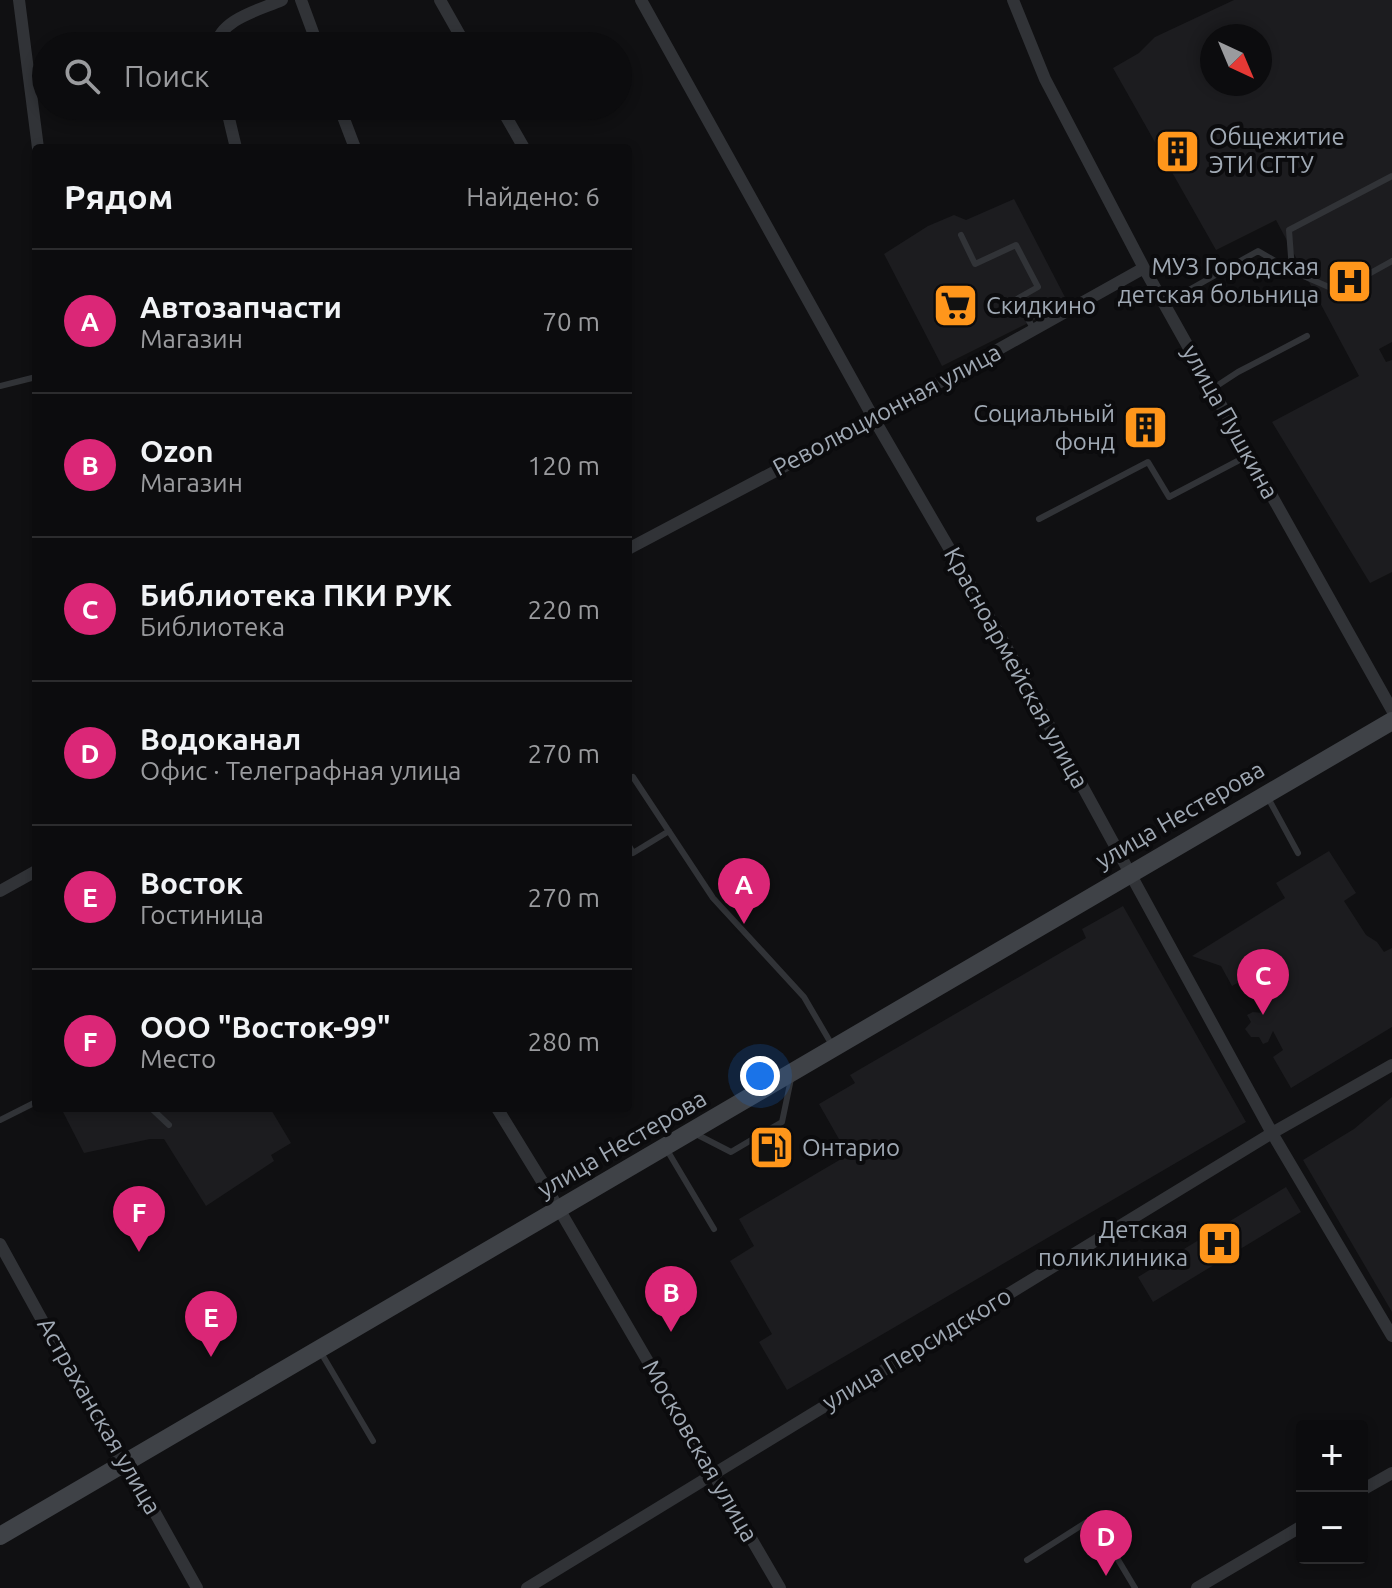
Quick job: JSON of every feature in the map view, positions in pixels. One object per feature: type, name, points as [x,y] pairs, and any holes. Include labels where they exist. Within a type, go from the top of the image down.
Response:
[{"type":"main road","name":"улица Нестерова","points":[[0,1536],[1392,721]]},
{"type":"street","points":[[19,0],[32,101]]},
{"type":"street","points":[[221,32],[225,27],[282,0]]},
{"type":"street","points":[[301,0],[313,32]]},
{"type":"street","points":[[440,0],[458,32]]},
{"type":"street","name":"Красноармейская улица","points":[[641,0],[874,419],[995,628],[1272,1133],[1392,1336]]},
{"type":"street","name":"улица Пушкина","points":[[1013,0],[1045,79],[1144,268],[1392,710]]},
{"type":"street","points":[[34,120],[37,144]]},
{"type":"street","points":[[229,120],[235,144]]},
{"type":"street","points":[[344,120],[353,144]]},
{"type":"street","points":[[508,120],[522,144]]},
{"type":"street","name":"Революционная улица","points":[[632,547],[874,419],[1144,268]]},
{"type":"street","points":[[0,891],[32,873]]},
{"type":"street","name":"улица Персидского","points":[[527,1588],[1272,1133],[1392,1065]]},
{"type":"street","name":"Московская улица","points":[[499,1112],[712,1473],[774,1586]]},
{"type":"street","name":"Астраханская улица","points":[[0,1244],[122,1465],[149,1502],[197,1588]]},
{"type":"street","points":[[1368,1487],[1392,1473]]},
{"type":"street","points":[[1197,1588],[1296,1530]]},
{"type":"lane","points":[[1292,271],[1289,230],[1392,176]]},
{"type":"lane","points":[[961,235],[975,264],[1016,245],[1038,287],[1017,299],[1034,330]]},
{"type":"lane","points":[[1164,304],[1258,251],[1292,271],[1338,291],[1392,261]]},
{"type":"lane","points":[[1212,389],[1307,336]]},
{"type":"lane","points":[[0,386],[32,378]]},
{"type":"lane","points":[[1039,519],[1148,462],[1169,497],[1249,455]]},
{"type":"lane","points":[[633,777],[713,898],[804,997],[834,1048]]},
{"type":"lane","points":[[1266,793],[1298,853]]},
{"type":"lane","points":[[632,851],[669,831]]},
{"type":"lane","points":[[691,1131],[731,1152],[757,1137],[782,1122],[793,1072]]},
{"type":"lane","points":[[0,1120],[32,1104]]},
{"type":"lane","points":[[155,1112],[169,1125]]},
{"type":"lane","points":[[665,1147],[714,1229]]},
{"type":"lane","points":[[318,1350],[373,1441]]},
{"type":"lane","points":[[1027,1560],[1093,1518],[1135,1588]]},
{"type":"shaded area","points":[[1234,0],[1392,0],[1392,342],[1379,349],[1386,362],[1392,360],[1392,572],[1370,583],[1272,422],[1359,376],[1276,220],[1216,250],[1113,68],[1139,53],[1155,37]]},
{"type":"shaded area","points":[[1014,199],[1068,303],[942,366],[884,254],[928,226],[954,215],[966,220]]},
{"type":"shaded area","points":[[1329,851],[1356,893],[1344,901],[1366,935],[1377,942],[1384,952],[1392,948],[1392,1027],[1291,1088],[1273,1057],[1283,1050],[1273,1031],[1268,1042],[1263,1044],[1259,1037],[1251,1037],[1245,1029],[1251,1022],[1247,1015],[1263,1013],[1243,980],[1232,986],[1221,966],[1192,956],[1285,898],[1276,883]]},
{"type":"shaded area","points":[[1123,906],[1246,1122],[787,1390],[759,1342],[772,1334],[730,1261],[754,1246],[739,1219],[848,1155],[819,1104],[855,1083],[850,1075],[1086,938],[1082,929]]},
{"type":"shaded area","points":[[1392,1097],[1392,1312],[1303,1160],[1354,1129]]},
{"type":"shaded area","points":[[63,1112],[272,1112],[291,1143],[271,1155],[274,1161],[206,1206],[164,1139],[150,1139],[84,1153]]},
{"type":"shaded area","name":"Детская поликлиника","points":[[1286,1187],[1301,1212],[1153,1302],[1138,1277]]},
{"type":"place","name":"Общежитие ЭТИ СГТУ","points":[[1178,151]]},
{"type":"place","name":"МУЗ Городская детская больница","points":[[1350,281]]},
{"type":"place","name":"Скидкино","points":[[955,306]]},
{"type":"place","name":"Социальный фонд","points":[[1146,428]]},
{"type":"place","name":"Автозапчасти","points":[[744,924]]},
{"type":"place","name":"Библиотека ПКИ РУК","points":[[1263,1015]]},
{"type":"place","name":"Онтарио","points":[[771,1148]]},
{"type":"place","name":"Детская поликлиника","points":[[1219,1244]]},
{"type":"place","name":"ООО \"Восток-99\"","points":[[139,1252]]},
{"type":"place","name":"Ozon","points":[[671,1332]]},
{"type":"place","name":"Восток","points":[[211,1357]]},
{"type":"place","name":"Водоканал","points":[[1106,1576]]}]
